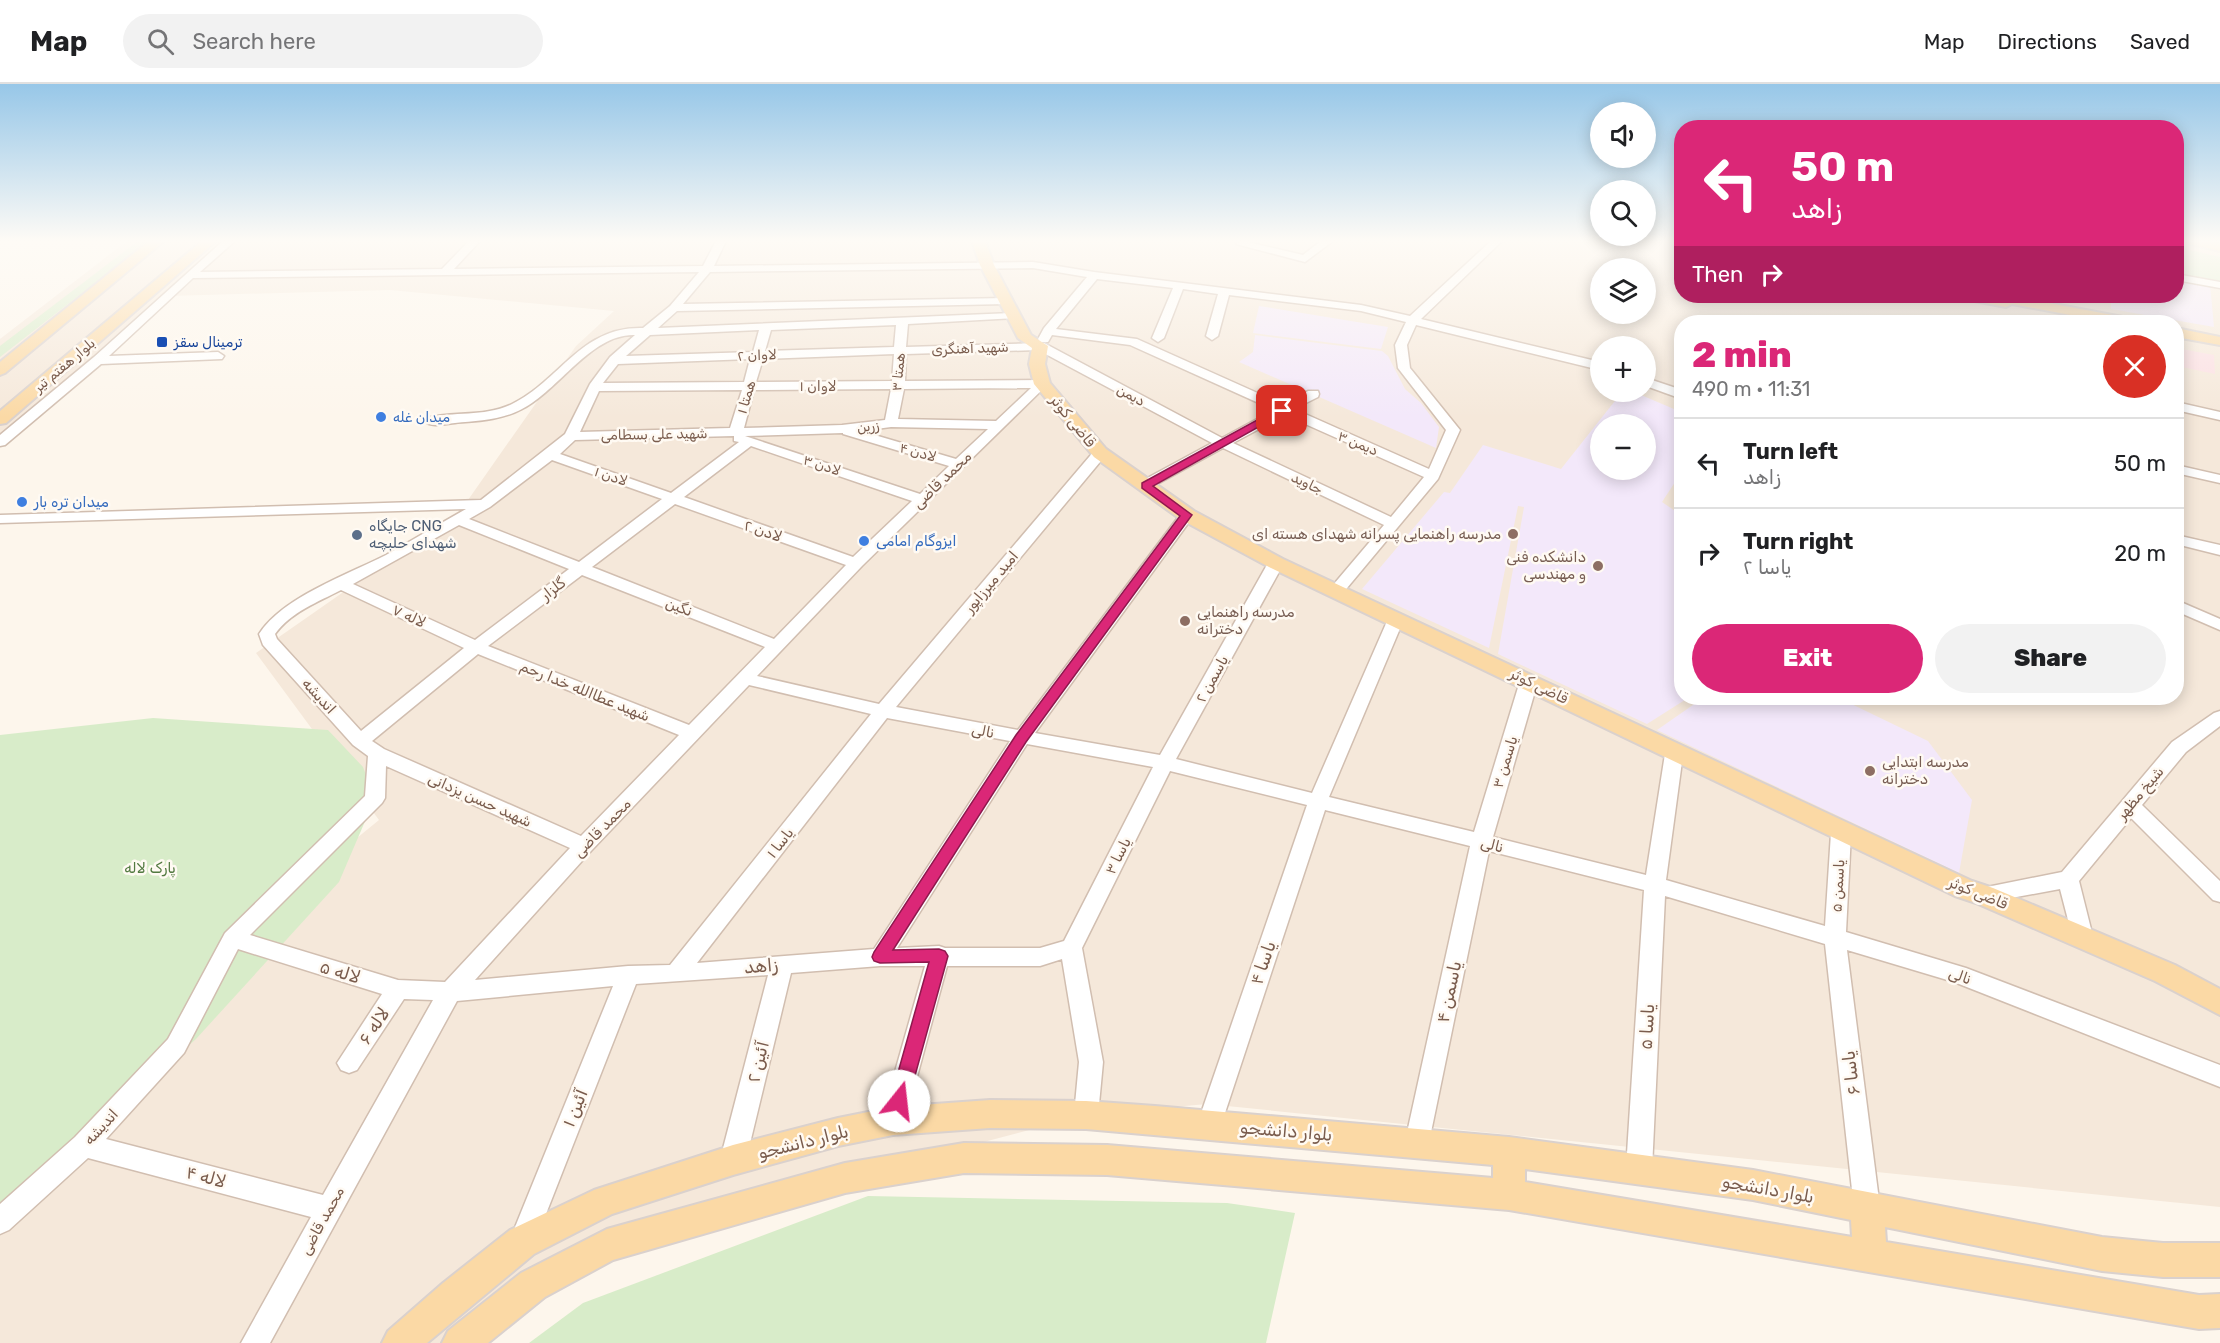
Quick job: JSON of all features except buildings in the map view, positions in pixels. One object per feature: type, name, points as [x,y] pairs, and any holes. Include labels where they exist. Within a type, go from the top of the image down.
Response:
[{"type":"main road","points":[[0,370],[86,300]]},
{"type":"main road","name":"بلوار هفتم تیر","points":[[0,419],[141,300]]},
{"type":"main road","points":[[1004,300],[1025,338],[1044,339]]},
{"type":"main road","points":[[2005,303],[2068,315]]},
{"type":"main road","points":[[2029,303],[2091,315]]},
{"type":"main road","points":[[2184,334],[2219,343]]},
{"type":"main road","points":[[2184,338],[2219,343]]},
{"type":"main road","name":"قاضی کوثر","points":[[1044,339],[1037,364],[1042,384],[1100,453],[1187,515],[1276,563],[1529,681],[1674,754],[1841,833],[1964,889],[1984,895],[2165,973],[2220,1003]]},
{"type":"main road","name":"بلوار دانشجو","points":[[400,1343],[455,1295],[522,1242],[605,1201],[733,1160],[838,1132],[893,1121],[990,1114],[1086,1115],[1417,1142],[1509,1152],[1753,1185],[2102,1254],[2163,1260],[2220,1260]]},
{"type":"main road","points":[[1509,1152],[1509,1195]]},
{"type":"main road","points":[[460,1343],[533,1285],[607,1245],[845,1178],[964,1158],[1107,1160],[1509,1195],[2199,1312],[2220,1311]]},
{"type":"main road","points":[[1867,1208],[1870,1255]]},
{"type":"street","points":[[0,442],[98,360],[163,300]]},
{"type":"street","name":"اندیشه","points":[[0,1221],[84,1146],[176,1046],[232,939],[375,798],[376,754],[360,741],[269,641],[267,634],[275,623],[294,608],[485,504],[550,455],[571,436],[594,387],[614,360],[681,300]]},
{"type":"street","points":[[1044,339],[1075,300]]},
{"type":"street","points":[[1158,338],[1173,300]]},
{"type":"street","points":[[1212,336],[1222,300]]},
{"type":"street","points":[[1295,300],[1361,308],[1590,364]]},
{"type":"street","points":[[1336,591],[1433,476],[1453,430],[1404,368],[1401,345],[1413,320],[1435,300]]},
{"type":"street","points":[[674,308],[1009,309]]},
{"type":"street","points":[[432,421],[489,416],[515,408],[536,397],[595,344],[614,334],[634,330],[644,332],[902,320],[1009,309]]},
{"type":"street","name":"همتا ۳","points":[[891,423],[898,385],[902,320]]},
{"type":"street","name":"همتا ۱","points":[[736,435],[766,326]]},
{"type":"street","name":"شهید آهنگری","points":[[901,351],[1044,339],[1133,342],[1282,411]]},
{"type":"street","name":"دیمن","points":[[1044,339],[1222,443]]},
{"type":"street","name":"لاوان ۲","points":[[614,360],[901,351]]},
{"type":"street","points":[[98,360],[218,356]]},
{"type":"street","name":"لاوان ۱","points":[[594,387],[1042,384]]},
{"type":"street","name":"محمد قاضی","points":[[255,1343],[450,992],[584,846],[856,563],[1042,384]]},
{"type":"street","points":[[1656,386],[1674,392]]},
{"type":"street","points":[[1145,485],[1313,394]]},
{"type":"street","points":[[2184,408],[2220,416]]},
{"type":"street","name":"دیمن ۳","points":[[1282,411],[1433,476]]},
{"type":"street","name":"زرین","points":[[736,435],[842,429],[891,423],[999,425]]},
{"type":"street","name":"لادن ۴","points":[[842,429],[959,464]]},
{"type":"street","name":"شهید علی بسطامی","points":[[571,436],[736,435]]},
{"type":"street","name":"لادن ۳","points":[[736,435],[922,499]]},
{"type":"street","name":"گلزار","points":[[360,741],[476,647],[671,500],[736,435]]},
{"type":"street","name":"جاوید","points":[[1222,443],[1392,523]]},
{"type":"street","name":"امید میرزاپور","points":[[883,711],[1100,453]]},
{"type":"street","name":"لادن ۱","points":[[550,455],[636,484],[671,500]]},
{"type":"street","points":[[2184,471],[2220,479]]},
{"type":"street","name":"لادن ۲","points":[[671,500],[856,563]]},
{"type":"street","points":[[0,519],[485,504]]},
{"type":"street","points":[[880,957],[1021,738],[1187,515]]},
{"type":"street","name":"نگین","points":[[458,520],[777,646]]},
{"type":"street","points":[[2184,541],[2220,550]]},
{"type":"street","name":"یاسمن ۲","points":[[1165,764],[1276,563]]},
{"type":"street","name":"لاله ۷","points":[[341,584],[476,647]]},
{"type":"street","points":[[2184,609],[2220,625]]},
{"type":"street","points":[[1318,801],[1396,619]]},
{"type":"street","name":"شهید عطاالله خدا رحم","points":[[476,647],[693,734]]},
{"type":"street","name":"نالی","points":[[746,679],[883,711],[1165,764],[1655,885],[1747,910],[1835,939],[1958,974],[2220,1076]]},
{"type":"street","name":"یاسمن ۳","points":[[1481,843],[1529,681]]},
{"type":"street","name":"یاسا ۱","points":[[676,974],[883,711]]},
{"type":"street","name":"شیخ مظهر","points":[[2068,879],[2179,747],[2220,717]]},
{"type":"street","name":"شهید حسن یزدانی","points":[[376,754],[584,846]]},
{"type":"street","points":[[1655,885],[1674,754]]},
{"type":"street","name":"یاسا ۳","points":[[1071,948],[1165,764]]},
{"type":"street","name":"یاسا ۴","points":[[1209,1125],[1318,801]]},
{"type":"street","points":[[2130,806],[2220,894]]},
{"type":"street","name":"یاسمن ۵","points":[[1835,939],[1841,833]]},
{"type":"street","name":"یاسمن ۴","points":[[1417,1142],[1481,843]]},
{"type":"street","points":[[1984,895],[2068,879],[2082,937]]},
{"type":"street","name":"یاسا ۵","points":[[1639,1169],[1655,885]]},
{"type":"street","name":"لاله ۵","points":[[232,939],[398,989],[450,992]]},
{"type":"street","name":"یاسا ۶","points":[[1835,939],[1867,1208]]},
{"type":"street","points":[[1071,948],[1091,1062],[1086,1115]]},
{"type":"street","name":"زاهد","points":[[450,992],[628,975],[676,974],[880,957],[1040,957],[1071,948]]},
{"type":"street","points":[[893,1121],[939,956]]},
{"type":"street","name":"آئین ۲","points":[[733,1160],[782,965]]},
{"type":"street","name":"آئین ۱","points":[[522,1242],[628,975]]},
{"type":"street","name":"لاله ۶","points":[[349,1063],[398,989]]},
{"type":"street","name":"لاله ۴","points":[[84,1146],[328,1209]]},
{"type":"shaded area","points":[[51,300],[164,300],[0,444],[0,339]]},
{"type":"shaded area","points":[[494,300],[1590,300],[1590,324],[1656,324],[1656,300],[1674,300],[1674,303],[2184,303],[2184,300],[2220,300],[2220,1207],[1207,1104],[1086,1115],[710,1214],[517,1308],[476,1343],[0,1343],[0,1226],[233,939],[379,820],[256,653],[461,510],[576,346],[614,311]]},
{"type":"shaded area","points":[[2184,300],[2211,300],[2214,327],[2184,322],[2184,315],[2145,315],[2111,309],[2111,303],[2184,303]]},
{"type":"shaded area","points":[[1259,306],[1388,327],[1381,349],[1253,333]]},
{"type":"shaded area","points":[[1255,335],[1382,351],[1388,356],[1405,389],[1421,403],[1439,427],[1436,448],[1239,362],[1253,352]]},
{"type":"shaded area","points":[[2184,349],[2214,355],[2215,374],[2184,367]]},
{"type":"shaded area","name":"دانشکده فنی و مهندسی","points":[[1656,401],[1674,409],[1674,484],[1662,502],[1674,510],[1674,705],[1677,705],[1647,724],[1498,654],[1524,507],[1518,506],[1489,648],[1362,589],[1444,492],[1450,493],[1483,445],[1561,469],[1590,432],[1590,480],[1656,480],[1656,414],[1605,414],[1614,402]]},
{"type":"shaded area","points":[[1693,705],[1853,705],[1928,741],[1972,800],[1959,873],[1657,730]]},
{"type":"green space","points":[[61,300],[74,300],[0,357],[0,346]]},
{"type":"green space","name":"پارک لاله","points":[[153,718],[328,730],[363,767],[375,798],[339,882],[196,1039],[0,1213],[0,735]]},
{"type":"green space","points":[[868,1196],[1227,1203],[1295,1213],[1266,1343],[529,1343],[583,1303]]},
{"type":"place","name":"ترمینال سقز","points":[[162,342]]},
{"type":"place","name":"میدان غله","points":[[381,417]]},
{"type":"place","name":"میدان تره بار","points":[[22,502]]},
{"type":"place","name":"مدرسه راهنمایی پسرانه شهدای هسته ای","points":[[1513,534]]},
{"type":"place","name":"جایگاه CNG شهدای حلبچه","points":[[357,535]]},
{"type":"place","name":"ایزوگام امامی","points":[[864,541]]},
{"type":"place","name":"دانشکده فنی و مهندسی","points":[[1598,566]]},
{"type":"place","name":"مدرسه راهنمایی دخترانه","points":[[1185,621]]},
{"type":"place","name":"مدرسه ابتدایی دخترانه","points":[[1870,771]]},
{"type":"route","points":[[899,1101],[939,956],[880,957],[1021,738],[1187,515],[1145,485],[1282,411]]}]
